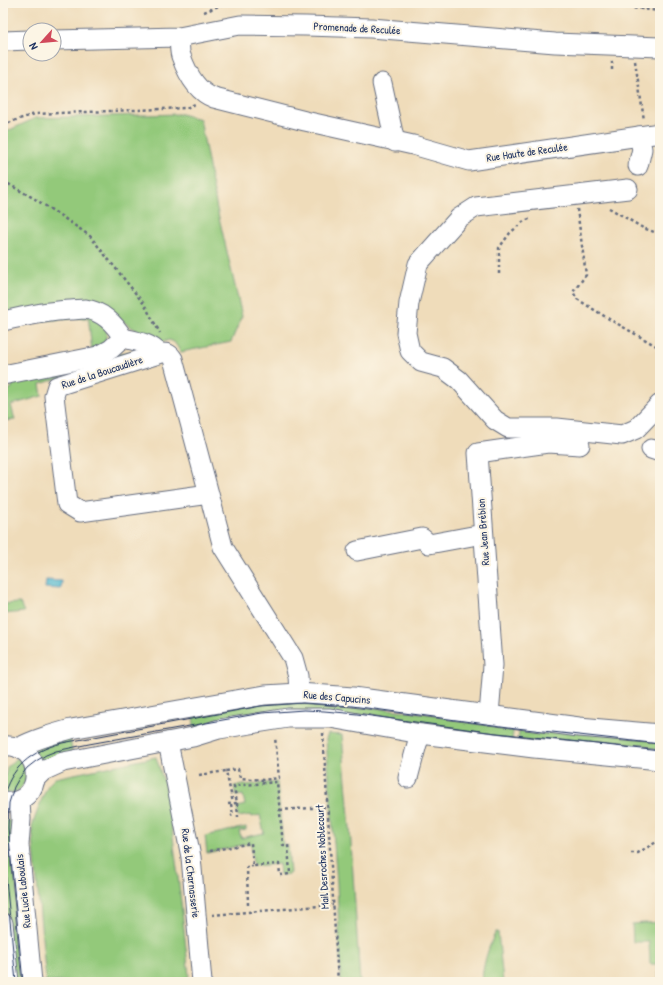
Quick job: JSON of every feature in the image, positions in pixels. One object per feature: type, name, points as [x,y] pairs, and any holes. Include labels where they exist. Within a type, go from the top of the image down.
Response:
[{"type":"street","name":"Promenade de Reculée","points":[[62,40],[179,37],[240,26],[306,26],[371,28],[556,43],[660,46]]},
{"type":"street","name":"Rue Haute de Reculée","points":[[179,37],[181,55],[189,74],[196,85],[207,95],[214,98],[470,161],[642,130],[660,133]]},
{"type":"street","points":[[3,41],[22,40]]},
{"type":"street","points":[[382,83],[395,142]]},
{"type":"street","points":[[638,166],[642,150],[642,130]]},
{"type":"street","points":[[628,189],[476,207],[464,214],[418,264],[409,303],[406,333],[410,351],[421,362],[443,368],[459,380],[495,420],[508,428],[557,428],[622,435],[636,429],[660,404]]},
{"type":"street","points":[[3,321],[45,312],[85,309],[93,311],[108,319],[114,324],[123,338],[144,343],[152,347],[161,346],[162,352],[168,354],[173,359],[223,547],[293,658],[298,676],[299,693]]},
{"type":"street","points":[[3,375],[98,356],[111,349],[123,338]]},
{"type":"street","name":"Rue de la Boucaudière","points":[[161,346],[57,386],[54,396],[66,504],[80,512],[210,494]]},
{"type":"street","name":"Rue Jean Brébion","points":[[489,715],[492,665],[478,453],[548,443],[580,445]]},
{"type":"street","points":[[357,551],[422,538],[429,544],[483,534]]},
{"type":"street","name":"Rue des Capucins","points":[[10,747],[71,729],[265,695],[299,693],[353,697],[579,727],[660,734]]},
{"type":"street","name":"Rue des Capucins","points":[[36,778],[43,771],[63,762],[193,737],[219,729],[288,718],[330,718],[421,734],[534,748],[660,760]]},
{"type":"street","points":[[408,778],[421,734]]},
{"type":"street","name":"Rue de la Charnasserie","points":[[168,742],[191,857],[202,982]]},
{"type":"street","name":"Rue des Capucins","points":[[10,747],[27,754],[36,771],[36,778],[31,791],[26,796],[12,801]]},
{"type":"street","name":"Rue Lucie Laboulais","points":[[12,801],[20,819],[19,845],[32,982]]},
{"type":"street","points":[[3,923],[8,982]]},
{"type":"path","points":[[204,12],[226,3]]},
{"type":"path","points":[[586,3],[660,11]]},
{"type":"path","points":[[634,56],[642,130]]},
{"type":"path","points":[[612,62],[612,70]]},
{"type":"path","points":[[3,126],[13,120],[35,114],[186,108],[199,101]]},
{"type":"path","points":[[3,181],[55,212],[90,236],[144,304],[161,346]]},
{"type":"path","points":[[576,205],[586,275],[573,292],[577,299],[660,348]]},
{"type":"path","points":[[604,208],[611,209],[642,228],[660,234]]},
{"type":"path","points":[[499,274],[499,248],[510,234],[524,221],[533,217],[519,218]]},
{"type":"path","points":[[3,538],[9,538]]},
{"type":"path","points":[[3,602],[4,598]]},
{"type":"path","name":"Mail Desroches Noblecourt","points":[[323,731],[338,982]]},
{"type":"path","points":[[199,775],[238,769],[240,778],[263,780],[279,778],[275,737]]},
{"type":"path","points":[[226,771],[232,803],[233,815],[231,816]]},
{"type":"path","points":[[238,817],[232,803],[234,786],[277,782],[283,845],[288,845],[290,874],[280,875],[279,864],[247,866],[248,905]]},
{"type":"path","points":[[280,810],[327,806]]},
{"type":"path","points":[[631,853],[638,853],[660,840]]},
{"type":"path","points":[[210,851],[251,843],[253,866]]},
{"type":"path","points":[[212,915],[333,905]]},
{"type":"green space","points":[[181,114],[200,119],[217,209],[242,316],[231,342],[181,352],[174,342],[169,340],[157,344],[115,316],[3,323],[3,133],[36,118]]},
{"type":"green space","points":[[88,313],[105,326],[107,332],[105,342],[92,353]]},
{"type":"green space","points":[[142,349],[140,354],[40,384],[42,396],[11,405],[15,420],[3,421],[5,391],[12,388],[11,378]]},
{"type":"green space","points":[[20,603],[24,612],[3,614],[3,604]]},
{"type":"green space","points":[[288,698],[514,723],[512,740],[382,722],[195,729],[192,713]]},
{"type":"green space","points":[[520,724],[660,739],[660,755],[518,740]]},
{"type":"green space","points":[[69,734],[73,755],[41,765],[33,750]]},
{"type":"green space","points":[[328,734],[342,735],[350,828],[360,982],[341,982],[337,883],[326,739]]},
{"type":"green space","points":[[156,757],[168,796],[189,976],[187,978],[164,982],[46,982],[32,826],[48,785],[55,778]]},
{"type":"green space","points":[[17,758],[25,769],[25,782],[19,790],[3,794],[3,778],[6,774],[7,767]]},
{"type":"green space","points":[[277,782],[283,845],[288,845],[290,874],[280,875],[279,864],[253,866],[251,843],[207,853],[205,836],[246,827],[246,830],[239,831],[241,838],[264,833],[260,815],[252,817],[251,815],[238,817],[237,807],[245,805],[243,795],[236,796],[234,786]]},
{"type":"green space","points":[[3,820],[11,821],[26,982],[13,982],[3,880]]},
{"type":"green space","points":[[660,922],[659,982],[658,964],[650,964],[649,942],[633,942],[632,924]]},
{"type":"green space","points":[[496,932],[498,932],[503,982],[482,982],[486,956]]},
{"type":"water","points":[[46,580],[62,581],[61,589],[45,588]]},
{"type":"tram line","points":[[3,799],[6,788],[17,769],[32,756],[51,746],[261,706],[303,703],[352,706],[516,728],[660,744]]},
{"type":"tram line","points":[[23,982],[8,828],[9,803],[14,787],[27,768],[46,755],[56,751],[262,713],[304,710],[357,714],[488,732],[660,751]]},
{"type":"tram line","points":[[3,848],[16,982]]}]
